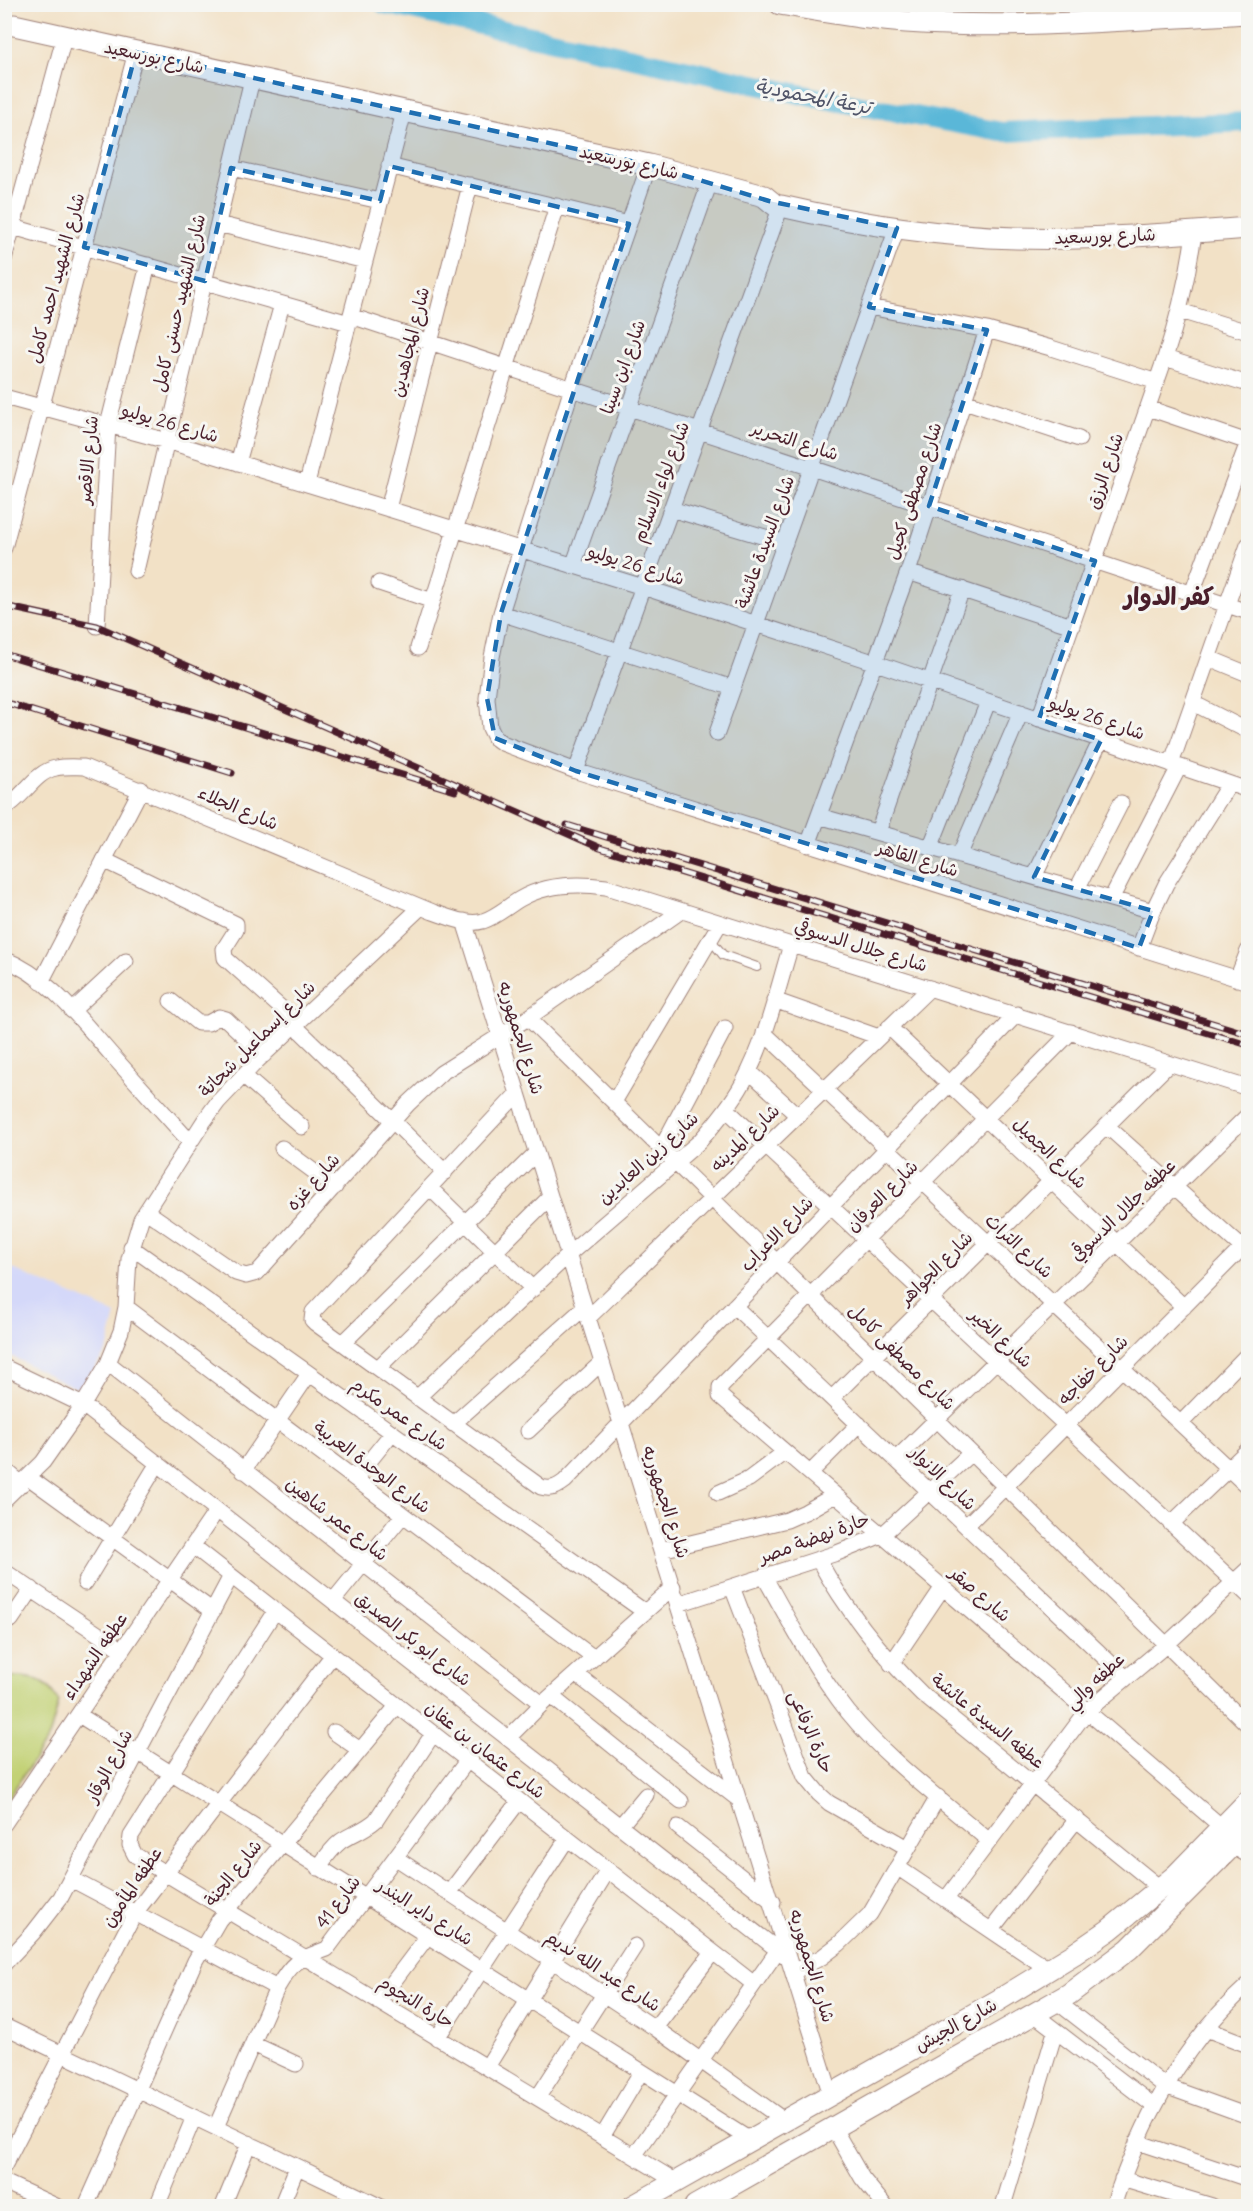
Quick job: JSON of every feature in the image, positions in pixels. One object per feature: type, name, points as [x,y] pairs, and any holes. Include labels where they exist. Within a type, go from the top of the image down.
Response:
[{"type":"main road","points":[[780,4],[875,12],[938,24],[1009,24],[1248,13]]},
{"type":"main road","name":"شارع بورسعيد","points":[[14,25],[64,38],[650,165],[764,196],[781,206],[897,228],[1016,238],[1194,233],[1248,228]]},
{"type":"main road","name":"شارع الجيش","points":[[633,2206],[1050,1970],[1109,1930],[1160,1888],[1234,1843],[1248,1802]]},
{"type":"main road","name":"شارع الجيش","points":[[695,2206],[1034,2014],[1100,1973],[1129,1949],[1248,1830]]},
{"type":"street","points":[[4,259],[64,38]]},
{"type":"street","name":"شارع الشهيد احمد كامل","points":[[4,548],[136,52]]},
{"type":"street","name":"شارع الشهيد حسنى كامل","points":[[136,571],[252,79]]},
{"type":"street","points":[[307,483],[404,112]]},
{"type":"street","name":"شارع القاهر","points":[[650,165],[572,388],[501,613],[487,698],[490,728],[495,738],[502,743],[576,771],[1243,981]]},
{"type":"street","points":[[389,166],[629,224]]},
{"type":"street","points":[[231,168],[380,201]]},
{"type":"street","name":"شارع ابن سينا","points":[[573,566],[710,182]]},
{"type":"street","name":"شارع المجاهدين","points":[[388,509],[470,184]]},
{"type":"street","points":[[418,648],[557,206]]},
{"type":"street","name":"شارع لواء الاسلام","points":[[576,771],[781,206]]},
{"type":"street","points":[[218,224],[365,261]]},
{"type":"street","name":"شارع التحرير","points":[[13,227],[282,304],[350,319],[431,342],[1248,612]]},
{"type":"street","name":"شارع السيدة عائشة","points":[[717,733],[897,228]]},
{"type":"street","name":"شارع الرزق","points":[[1039,719],[1180,311],[1188,278],[1194,233]]},
{"type":"street","name":"شارع الاقصر","points":[[97,626],[108,425],[148,265]]},
{"type":"street","points":[[238,463],[282,304]]},
{"type":"street","points":[[869,307],[987,330],[1157,382]]},
{"type":"street","points":[[1180,311],[1248,332]]},
{"type":"street","name":"شارع مصطفى كحيل","points":[[808,845],[908,572],[987,330]]},
{"type":"street","points":[[1165,358],[1248,384]]},
{"type":"street","name":"شارع 26 يوليو","points":[[4,397],[167,441],[643,587],[876,663],[1248,790]]},
{"type":"street","points":[[964,401],[1079,439]]},
{"type":"street","points":[[1148,408],[1248,442],[1192,593]]},
{"type":"street","points":[[671,509],[785,543]]},
{"type":"street","points":[[1111,899],[1175,765],[1193,703],[1248,550]]},
{"type":"street","points":[[908,572],[1072,626]]},
{"type":"street","points":[[379,583],[433,601]]},
{"type":"street","points":[[878,832],[962,589]]},
{"type":"street","points":[[501,613],[733,688]]},
{"type":"street","points":[[1209,658],[1248,674]]},
{"type":"street","points":[[930,848],[988,702]]},
{"type":"street","points":[[1193,703],[1248,731]]},
{"type":"street","points":[[959,856],[1020,712]]},
{"type":"street","points":[[1034,877],[1101,740]]},
{"type":"street","name":"شارع الجلاء","points":[[4,808],[17,800],[43,773],[54,768],[84,766],[421,907],[464,921]]},
{"type":"street","points":[[1139,948],[1153,911],[1174,870],[1229,784]]},
{"type":"street","points":[[41,982],[141,789]]},
{"type":"street","points":[[1077,889],[1121,803]]},
{"type":"street","name":"شارع القاهر","points":[[819,816],[1153,911]]},
{"type":"street","points":[[104,860],[236,924],[237,930],[224,950],[225,958],[297,1024],[445,1172]]},
{"type":"street","name":"شارع جلال الدسوقي","points":[[464,921],[483,922],[538,891],[573,884],[606,887],[1248,1088]]},
{"type":"street","name":"شارع إسماعيل شحاتة","points":[[4,1500],[43,1462],[83,1405],[108,1364],[121,1331],[126,1307],[131,1247],[141,1219],[218,1102],[243,1075],[421,907]]},
{"type":"street","name":"شارع غزه","points":[[146,1211],[236,1273],[251,1276],[257,1273],[416,1096],[441,1073],[528,1017],[681,910]]},
{"type":"street","name":"شارع الجمهوريه","points":[[464,921],[772,1902],[786,1960],[831,2095]]},
{"type":"street","points":[[614,1102],[720,923]]},
{"type":"street","name":"شارع زين العابدين","points":[[417,1398],[568,1255],[699,1142],[726,1109],[748,1071],[764,1033],[791,945]]},
{"type":"street","points":[[1243,981],[1248,951]]},
{"type":"street","points":[[4,959],[15,963],[41,982],[72,1011],[190,1142]]},
{"type":"street","points":[[72,1011],[126,961]]},
{"type":"street","name":"شارع المدينه","points":[[453,1424],[587,1312],[712,1198],[930,988]]},
{"type":"street","name":"شارع الجميل","points":[[774,1000],[884,1032],[949,1084],[1184,1307]]},
{"type":"street","points":[[171,1001],[198,1023],[208,1023],[219,1017],[226,1019],[264,1055]]},
{"type":"street","name":"شارع الاعراب","points":[[453,1424],[541,1488],[557,1488],[1017,1014]]},
{"type":"street","name":"شارع مصطفى كامل","points":[[528,1017],[1248,1725]]},
{"type":"street","points":[[662,1149],[725,1028]]},
{"type":"street","name":"شارع العرفان","points":[[720,1387],[1071,1032]]},
{"type":"street","name":"شارع التراث","points":[[764,1033],[1248,1487]]},
{"type":"street","name":"شارع الجواهر","points":[[832,1398],[1169,1064]]},
{"type":"street","points":[[748,1071],[797,1115]]},
{"type":"street","points":[[243,1075],[302,1127]]},
{"type":"street","points":[[453,1424],[315,1323],[312,1320],[313,1312],[518,1093]]},
{"type":"street","name":"شارع الخير","points":[[726,1109],[1248,1595]]},
{"type":"street","name":"عطفه جلال الدسوقي","points":[[896,1459],[1248,1115]]},
{"type":"street","points":[[1107,1126],[1246,1248]]},
{"type":"street","points":[[282,1148],[335,1187]]},
{"type":"street","points":[[343,1344],[536,1153]]},
{"type":"street","points":[[429,1188],[533,1289]]},
{"type":"street","points":[[378,1368],[550,1197]]},
{"type":"street","name":"شارع عمر مكرم","points":[[131,1247],[645,1612]]},
{"type":"street","name":"شارع خفاجه","points":[[966,1526],[1184,1307],[1246,1248]]},
{"type":"street","name":"شارع الانوار","points":[[734,1306],[1126,1678]]},
{"type":"street","name":"شارع الوحدة العربية","points":[[126,1307],[594,1658]]},
{"type":"street","points":[[1181,1423],[1248,1354]]},
{"type":"street","points":[[528,1431],[602,1362]]},
{"type":"street","name":"شارع عمر شاهين","points":[[108,1364],[363,1564],[681,1801]]},
{"type":"street","name":"شارع ابو بكر الصديق","points":[[4,1367],[83,1405],[621,1826],[786,1960]]},
{"type":"street","points":[[243,1471],[309,1374]]},
{"type":"street","name":"شارع صقر","points":[[720,1387],[720,1396],[1087,1711],[1234,1843]]},
{"type":"street","points":[[810,1473],[859,1424]]},
{"type":"street","points":[[355,1479],[392,1433]]},
{"type":"street","points":[[1171,1524],[1248,1450]]},
{"type":"street","points":[[718,1494],[748,1479],[785,1452]]},
{"type":"street","name":"حارة نهضة مصر","points":[[678,1604],[861,1545],[882,1535],[971,1453]]},
{"type":"street","points":[[85,1583],[158,1463]]},
{"type":"street","points":[[4,1469],[25,1480],[113,1538],[213,1611]]},
{"type":"street","points":[[662,1550],[787,1520],[835,1495]]},
{"type":"street","name":"عطفه الشهداء","points":[[4,1824],[217,1510]]},
{"type":"street","points":[[333,1601],[403,1515]]},
{"type":"street","name":"شارع عثمان بن عفان","points":[[193,1546],[754,1984]]},
{"type":"street","name":"عطفه السيدة عائشة","points":[[818,1559],[834,1589],[853,1617],[891,1664],[922,1694],[1160,1888]]},
{"type":"street","name":"عطفه والي","points":[[946,1899],[1087,1711],[1166,1645],[1248,1569]]},
{"type":"street","points":[[4,1571],[122,1650]]},
{"type":"street","name":"شارع الوقار","points":[[4,1964],[61,1897],[231,1576]]},
{"type":"street","points":[[764,1576],[812,1660],[850,1713],[887,1753],[990,1841]]},
{"type":"street","points":[[508,1738],[673,1587]]},
{"type":"street","name":"حارة الرفاعى","points":[[732,1587],[806,1777],[829,1803],[908,1848]]},
{"type":"street","points":[[891,1664],[943,1587]]},
{"type":"street","points":[[11,1620],[32,1589]]},
{"type":"street","points":[[171,1774],[275,1611]]},
{"type":"street","name":"عطفه المأمون","points":[[4,2166],[135,1912],[332,1656]]},
{"type":"street","points":[[576,1674],[738,1799]]},
{"type":"street","name":"شارع الجنة","points":[[86,2206],[202,1948],[227,1911],[397,1706]]},
{"type":"street","name":"شارع داير البندر","points":[[79,1715],[750,2140]]},
{"type":"street","points":[[334,1732],[360,1750]]},
{"type":"street","points":[[318,1868],[335,1845],[364,1830],[376,1820],[433,1734]]},
{"type":"street","name":"شارع 41","points":[[216,2127],[287,1970],[303,1956],[327,1949],[467,1761]]},
{"type":"street","name":"حارة النجوم","points":[[171,1774],[131,1836],[130,1845],[135,1855],[677,2182]]},
{"type":"street","points":[[621,1826],[646,1795]]},
{"type":"street","points":[[634,2156],[754,1984],[786,1960],[822,1957],[855,1930],[870,1914],[938,1797]]},
{"type":"street","points":[[449,1893],[519,1801]]},
{"type":"street","points":[[991,1930],[1077,1819]]},
{"type":"street","points":[[678,1827],[772,1902]]},
{"type":"street","points":[[437,2037],[567,1839]]},
{"type":"street","name":"شارع عبد الله نديم","points":[[396,1858],[656,2028],[785,2121]]},
{"type":"street","points":[[897,1867],[1050,1970]]},
{"type":"street","points":[[487,2067],[608,1870]]},
{"type":"street","points":[[71,1879],[277,1988]]},
{"type":"street","points":[[378,2002],[427,1936]]},
{"type":"street","points":[[538,2097],[635,1946]]},
{"type":"street","points":[[656,2028],[713,1952]]},
{"type":"street","points":[[1113,2206],[1137,2142],[1165,2086],[1206,2029],[1248,1985]]},
{"type":"street","points":[[1056,2001],[1165,2086],[1248,2116]]},
{"type":"street","points":[[1034,2014],[1154,2106]]},
{"type":"street","points":[[4,2026],[297,2167],[353,2201],[379,2206]]},
{"type":"street","points":[[1206,2029],[1248,2045]]},
{"type":"street","points":[[1003,2206],[1055,2032]]},
{"type":"street","points":[[253,2044],[296,2064]]},
{"type":"street","points":[[602,2137],[641,2072]]},
{"type":"street","points":[[157,2206],[194,2117]]},
{"type":"street","points":[[834,2127],[862,2178],[885,2206]]},
{"type":"street","points":[[1137,2142],[1248,2179]]},
{"type":"street","points":[[223,2206],[249,2143]]},
{"type":"street","points":[[281,2206],[297,2167]]},
{"type":"street","points":[[1122,2179],[1212,2206]]},
{"type":"street","points":[[4,2182],[56,2206]]},
{"type":"lane","points":[[710,939],[723,955],[757,967]]},
{"type":"highlighted area","points":[[136,52],[649,165],[769,201],[897,228],[869,307],[987,330],[929,506],[1095,561],[1039,719],[1101,740],[1034,877],[1153,911],[1139,948],[576,771],[495,738],[487,698],[501,613],[629,224],[389,166],[380,201],[231,168],[205,281],[84,247]]},
{"type":"shaded area","points":[[4,1265],[116,1314],[107,1350],[80,1390],[5,1353]]},
{"type":"green space","points":[[5,1676],[31,1678],[42,1682],[59,1702],[49,1737],[5,1803]]},
{"type":"waterway","name":"ترعة المحمودية","points":[[384,4],[813,97],[1002,132],[1248,122]]},
{"type":"railway","points":[[4,606],[97,626],[600,848],[1248,1045]]},
{"type":"railway","points":[[4,654],[455,791]]},
{"type":"railway","points":[[4,702],[232,773]]},
{"type":"railway","points":[[567,825],[1248,1034]]},
{"type":"district","name":"كفر الدوار","points":[[1169,597]]}]
